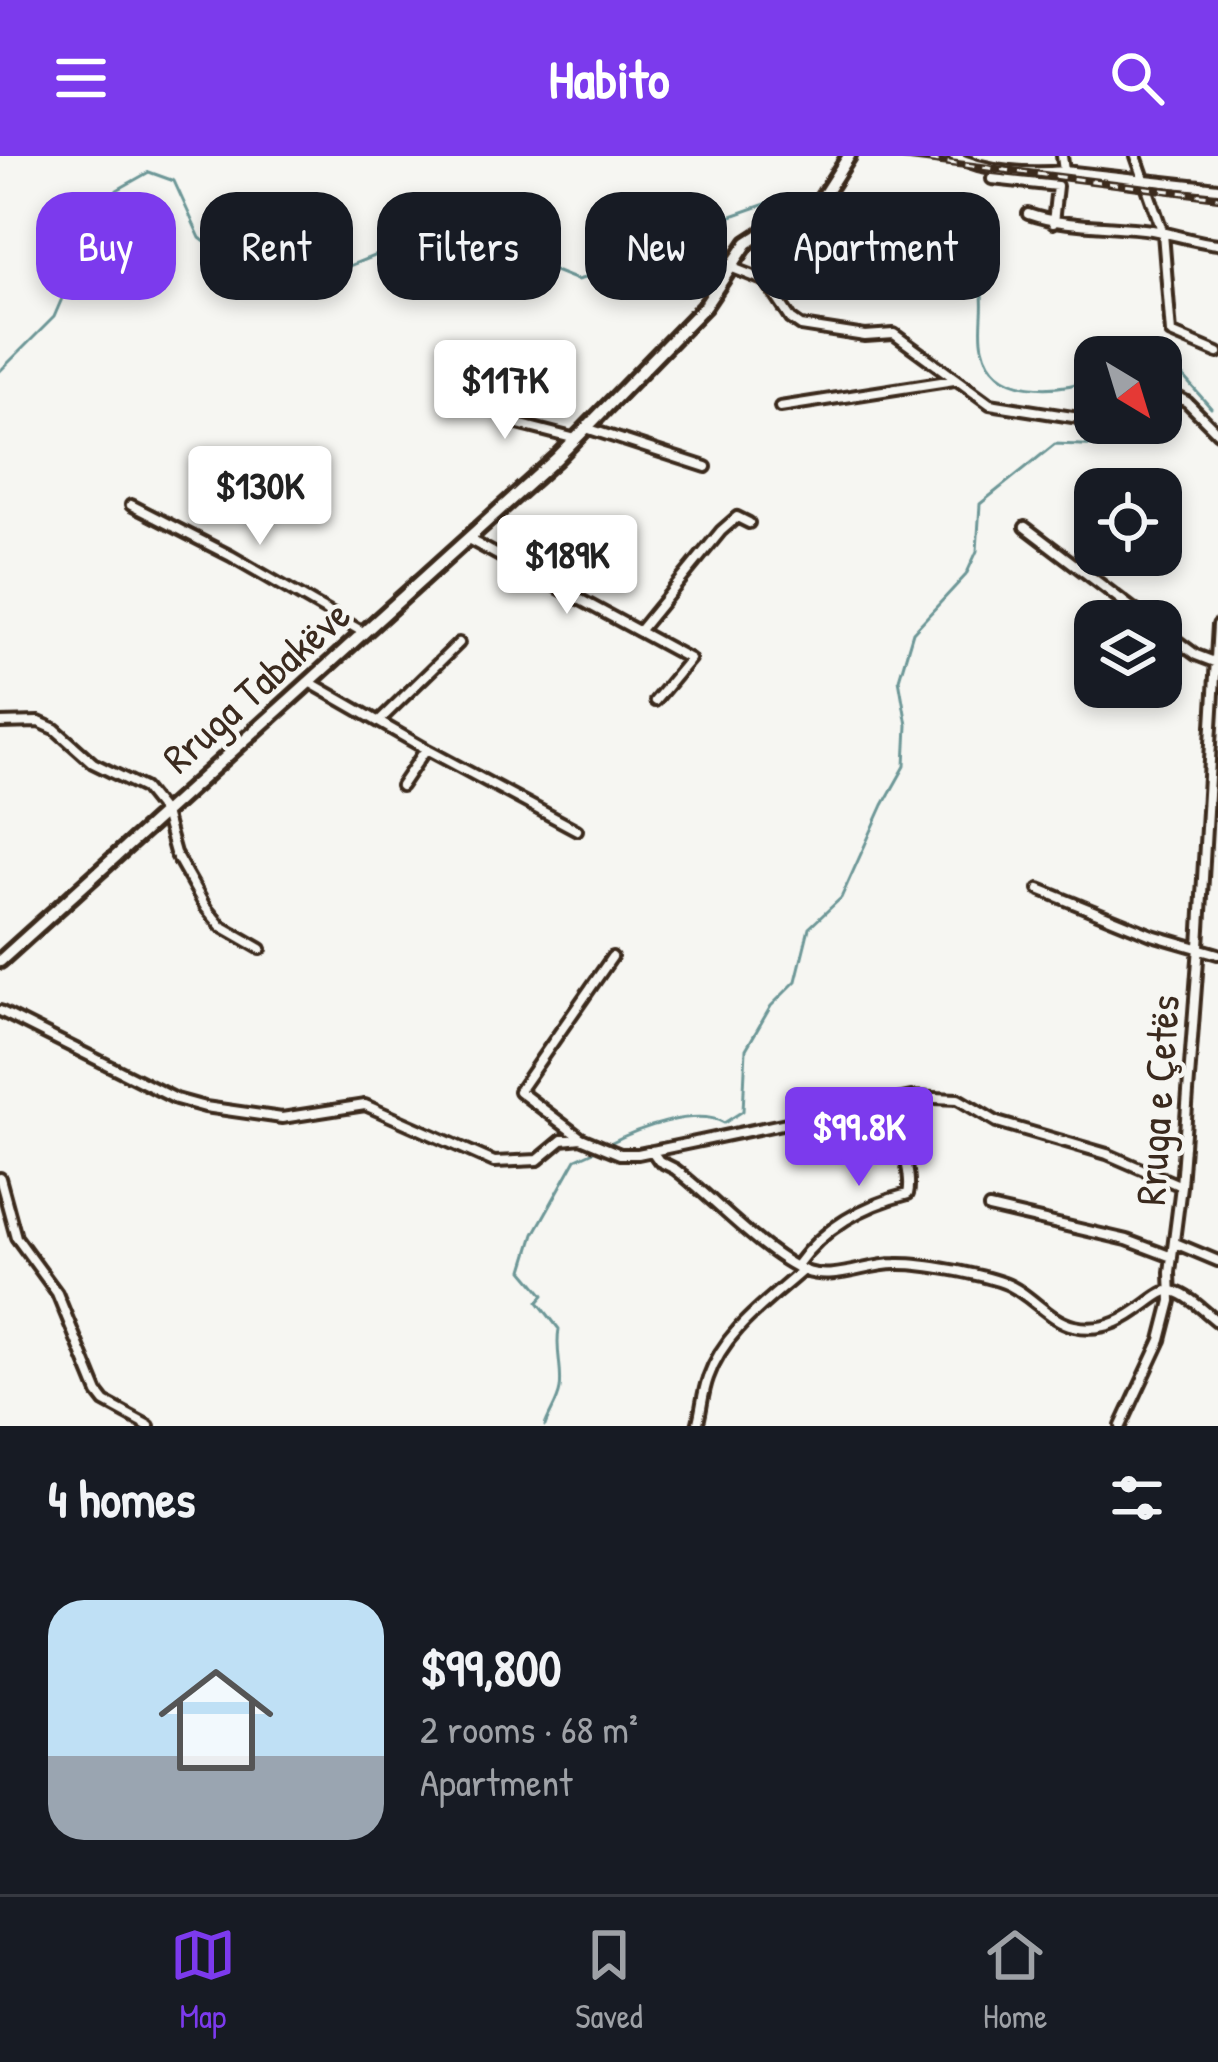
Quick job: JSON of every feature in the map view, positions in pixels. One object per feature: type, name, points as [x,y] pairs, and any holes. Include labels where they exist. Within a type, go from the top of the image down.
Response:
[{"type":"street","name":"Rruga Tabakëve","points":[[0,961],[576,439],[705,307],[729,266],[754,237],[807,218],[849,156]]},
{"type":"street","points":[[954,156],[973,164],[1040,173],[1064,171],[1218,188]]},
{"type":"street","points":[[1062,156],[1064,171]]},
{"type":"street","points":[[1136,156],[1162,233],[1172,333],[1218,353]]},
{"type":"street","points":[[992,179],[1057,186],[1053,223]]},
{"type":"street","points":[[1028,214],[1053,223],[1162,233],[1218,244]]},
{"type":"street","points":[[729,266],[766,281],[791,320],[801,326],[865,336],[894,334],[986,402],[1074,417]]},
{"type":"street","points":[[780,407],[954,380]]},
{"type":"street","points":[[460,386],[518,424],[576,439]]},
{"type":"street","points":[[1182,399],[1218,433]]},
{"type":"street","points":[[586,428],[706,467]]},
{"type":"street","points":[[131,505],[364,633]]},
{"type":"street","points":[[640,630],[721,531],[737,517],[749,523]]},
{"type":"street","points":[[1024,527],[1121,600]]},
{"type":"street","points":[[467,538],[690,659],[655,701]]},
{"type":"street","name":"Rruga e Çetës","points":[[1121,1426],[1161,1340],[1172,1290],[1215,733],[1218,625]]},
{"type":"street","points":[[380,720],[459,643]]},
{"type":"street","points":[[1182,645],[1217,663]]},
{"type":"street","points":[[311,682],[578,830]]},
{"type":"street","points":[[0,723],[39,722],[55,729],[93,763],[144,788],[164,813],[175,853],[206,908],[221,926],[261,950]]},
{"type":"street","points":[[401,786],[426,749]]},
{"type":"street","points":[[1039,889],[1152,934],[1218,954]]},
{"type":"street","points":[[612,957],[519,1090],[581,1138],[620,1154],[911,1097],[958,1099],[997,1122],[1107,1154],[1181,1186]]},
{"type":"street","points":[[0,1011],[126,1075],[205,1107],[282,1118],[365,1105],[494,1162],[538,1160],[562,1140],[581,1138]]},
{"type":"street","points":[[697,1426],[705,1384],[718,1353],[735,1330],[838,1224],[887,1199],[908,1194],[910,1174],[889,1102]]},
{"type":"street","points":[[652,1151],[800,1268],[826,1274],[892,1263],[922,1265],[1004,1283],[1071,1326],[1105,1328],[1123,1322],[1160,1291],[1172,1290],[1218,1322]]},
{"type":"street","points":[[0,1178],[16,1237],[57,1293],[98,1393],[105,1402],[148,1426]]},
{"type":"street","points":[[988,1208],[1127,1240],[1172,1257]]},
{"type":"street","points":[[1175,1243],[1218,1261]]},
{"type":"waterway","points":[[0,371],[54,317],[85,245],[117,190],[149,172],[174,181],[200,238],[253,279],[284,292],[446,227],[577,280],[616,270],[634,234],[663,222],[709,224],[751,209]]},
{"type":"waterway","points":[[982,300],[983,347],[989,364],[1000,375],[1029,387],[1074,384]]},
{"type":"waterway","points":[[1182,375],[1211,408]]},
{"type":"waterway","points":[[608,1144],[666,1122],[698,1117],[724,1123],[743,1111],[746,1049],[771,1006],[796,981],[809,928],[841,898],[905,766],[907,725],[899,679],[913,632],[966,575],[977,551],[980,504],[1055,444],[1110,444]]},
{"type":"waterway","points":[[545,1426],[560,1389],[559,1329],[538,1302],[544,1295],[523,1270],[534,1234],[576,1159],[596,1150]]},
{"type":"railway","points":[[894,156],[1218,197]]}]
